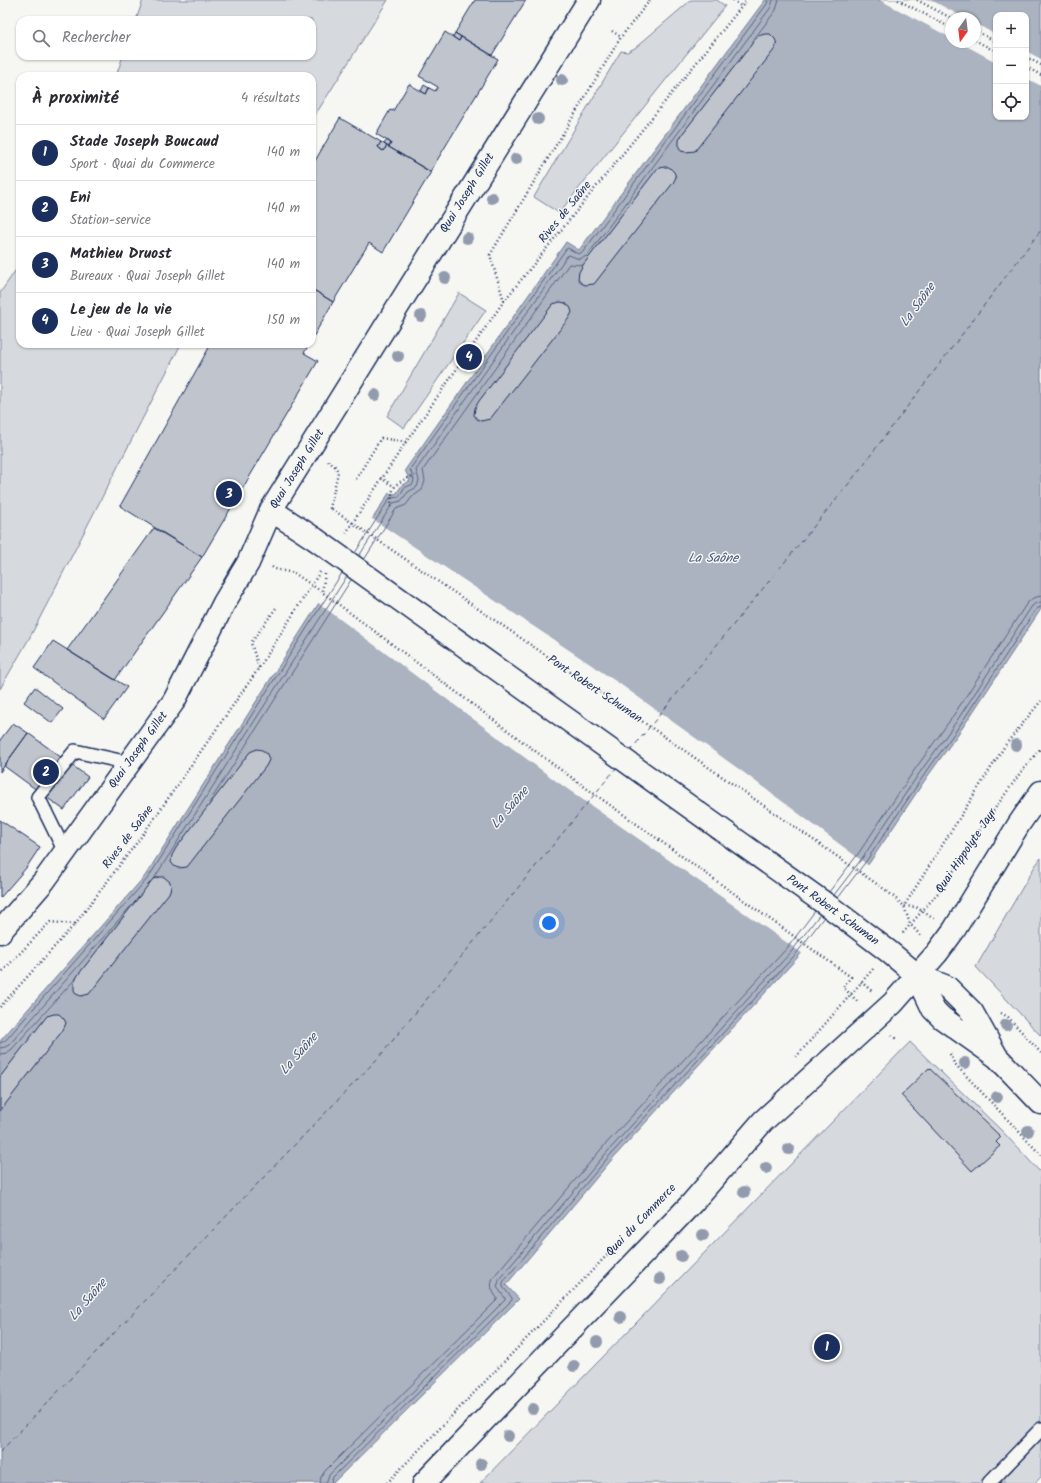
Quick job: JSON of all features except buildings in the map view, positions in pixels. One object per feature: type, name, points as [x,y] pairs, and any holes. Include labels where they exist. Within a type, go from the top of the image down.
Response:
[{"type":"main road","name":"Quai Joseph Gillet","points":[[0,932],[44,881],[174,701],[224,603],[248,563],[271,510],[467,193],[589,0]]},
{"type":"main road","name":"Pont Robert Schuman","points":[[271,510],[315,539],[834,910],[888,951],[916,975],[947,987],[972,1012],[997,1057],[1041,1103]]},
{"type":"main road","points":[[424,1483],[692,1203],[763,1121],[893,1003],[916,975],[937,953],[954,930],[1019,824],[1041,792]]},
{"type":"lane","points":[[65,852],[38,797],[75,751],[129,763]]},
{"type":"lane","points":[[989,1483],[1041,1429]]},
{"type":"path","points":[[504,301],[490,255],[621,37],[650,0]]},
{"type":"path","points":[[733,0],[742,6]]},
{"type":"path","name":"Rives de Saône","points":[[356,479],[381,438],[406,442],[504,301],[747,0]]},
{"type":"path","points":[[898,0],[945,25]]},
{"type":"path","points":[[917,0],[945,15]]},
{"type":"path","points":[[612,31],[621,37]]},
{"type":"path","points":[[981,33],[993,40]]},
{"type":"path","points":[[981,43],[993,50]]},
{"type":"path","points":[[1029,59],[1041,65]]},
{"type":"path","points":[[1029,69],[1041,75]]},
{"type":"path","name":"Pont Robert Schuman","points":[[310,449],[336,467],[338,472],[330,508],[604,694],[887,891],[904,906]]},
{"type":"path","points":[[390,507],[391,493],[398,482],[415,475]]},
{"type":"path","points":[[381,478],[395,487]]},
{"type":"path","points":[[322,592],[324,575],[337,556]]},
{"type":"path","points":[[294,573],[322,592],[554,765],[833,963],[851,977],[843,987],[851,994]]},
{"type":"path","name":"Rives de Saône","points":[[0,1007],[74,924],[144,833],[259,668],[251,643],[276,608]]},
{"type":"path","points":[[904,906],[1006,744],[1041,701]]},
{"type":"path","name":"Quai Hippolyte Jayr","points":[[888,951],[944,886],[981,828],[1021,772],[1041,748]]},
{"type":"path","points":[[904,906],[916,907],[922,911]]},
{"type":"path","points":[[904,906],[910,924]]},
{"type":"path","points":[[0,974],[50,922],[74,924]]},
{"type":"path","points":[[795,1058],[888,951]]},
{"type":"path","points":[[861,982],[869,989],[893,1003]]},
{"type":"path","points":[[949,1051],[954,1063],[1041,1155]]},
{"type":"path","name":"Quai du Commerce","points":[[387,1483],[614,1247]]},
{"type":"shaded area","points":[[143,0],[388,0],[316,114],[316,72],[117,72],[122,60],[316,60],[316,16],[137,16]]},
{"type":"shaded area","points":[[691,0],[717,0],[725,6],[559,213],[534,197],[621,51],[627,52],[635,48]]},
{"type":"shaded area","points":[[16,270],[16,348],[179,348],[30,637],[0,689],[0,293]]},
{"type":"shaded area","points":[[459,293],[486,310],[404,428],[387,416]]},
{"type":"shaded area","points":[[1041,858],[1041,1036],[976,967]]},
{"type":"shaded area","points":[[910,1042],[1003,1132],[1041,1173],[1041,1477],[1035,1483],[480,1483]]},
{"type":"water","name":"La Saône","points":[[765,0],[1041,0],[1041,609],[963,727],[925,780],[870,862],[799,956],[614,1157],[506,1285],[519,1299],[333,1483],[0,1483],[0,1041],[145,876],[389,493],[396,494],[402,485],[410,481],[405,470],[566,242],[579,250]]},
{"type":"pier","points":[[880,0],[931,0],[954,12],[945,12],[945,35]]},
{"type":"pier","points":[[981,26],[993,33],[993,60],[970,48],[981,48]]},
{"type":"pier","points":[[1029,53],[1041,59],[1041,86],[1029,80]]},
{"type":"pier","points":[[371,518],[620,684],[743,772],[869,866],[803,954],[556,781],[317,602]]},
{"type":"ferry route","points":[[630,751],[851,481],[1041,230]]},
{"type":"ferry route","points":[[0,1452],[380,1056],[617,767]]},
{"type":"place","name":"Le jeu de la vie","points":[[469,357]]},
{"type":"place","name":"Mathieu Druost","points":[[229,494]]},
{"type":"place","name":"Eni","points":[[46,772]]},
{"type":"place","name":"Stade Joseph Boucaud","points":[[827,1347]]}]
